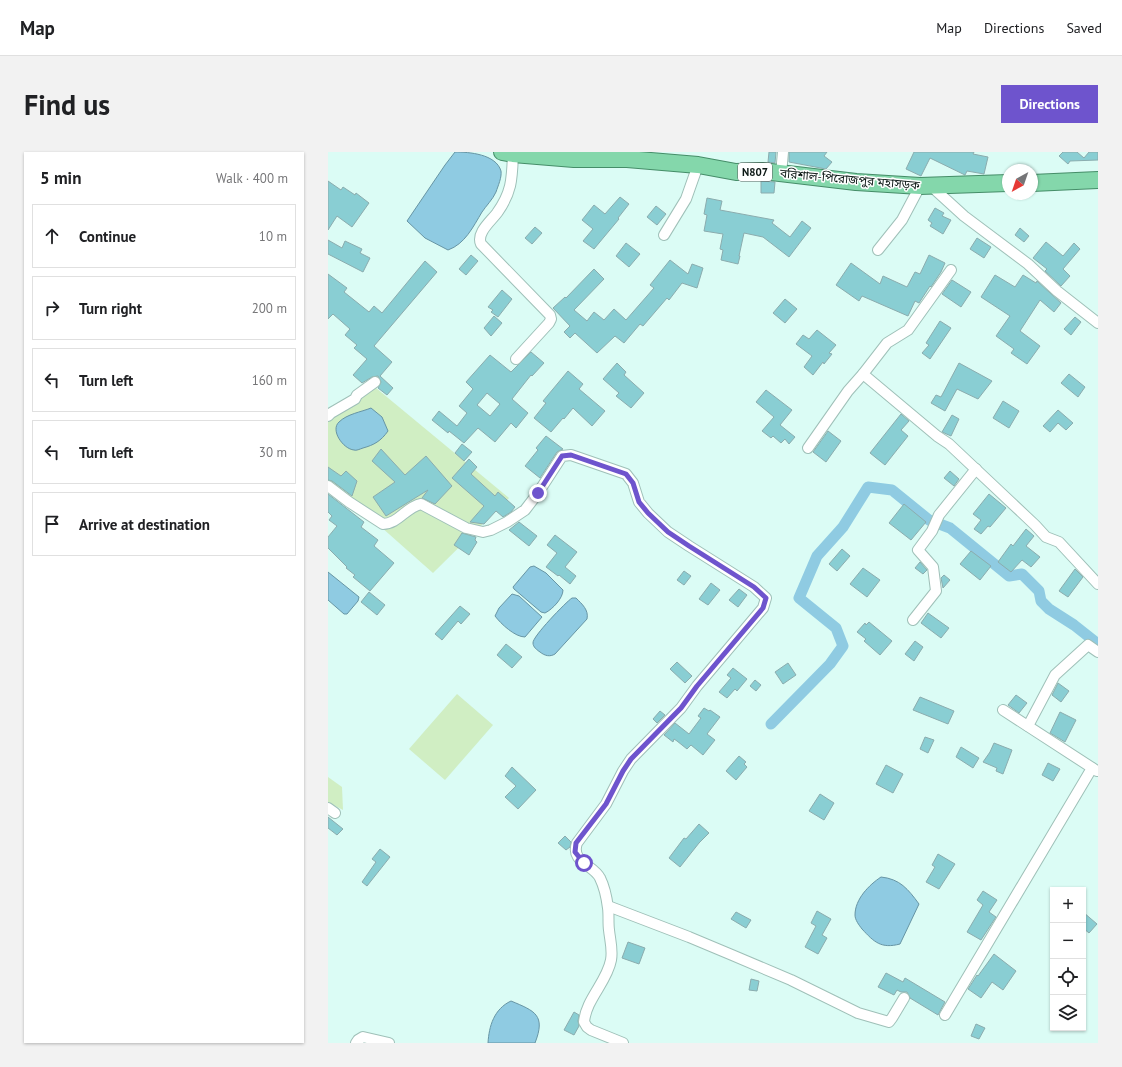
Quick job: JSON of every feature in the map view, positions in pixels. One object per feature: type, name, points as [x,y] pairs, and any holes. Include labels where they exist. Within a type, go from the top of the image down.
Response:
[{"type":"highway","name":"বরিশাল-পিরোজপুর মহাসড়ক","points":[[507,153],[574,159],[627,159],[698,165],[736,172],[762,171],[856,182],[925,186],[1002,183]]},
{"type":"highway","points":[[1038,183],[1098,180]]},
{"type":"street","points":[[781,174],[783,152]]},
{"type":"street","points":[[507,153],[512,183],[507,198],[480,234],[479,240],[550,315],[551,319],[516,358]]},
{"type":"street","points":[[664,235],[686,198],[698,165]]},
{"type":"street","points":[[878,250],[902,220],[925,186],[1028,264],[1098,323]]},
{"type":"street","points":[[808,448],[848,391],[864,374],[887,343],[908,330],[951,270]]},
{"type":"street","points":[[864,374],[976,468],[1046,537],[1059,542],[1098,584]]},
{"type":"street","points":[[328,416],[355,400],[357,395],[375,382]]},
{"type":"street","points":[[328,486],[349,502],[383,524],[390,524],[414,506],[421,504],[466,528],[483,532],[491,530],[507,522],[525,510],[562,456],[571,455],[626,474],[633,483],[639,502],[668,532],[754,587],[766,598],[763,608],[697,686],[681,708],[631,759],[606,804],[576,843],[576,856],[601,879],[608,906],[609,930],[612,946],[611,961],[587,1010],[584,1022],[591,1030],[623,1043]]},
{"type":"street","points":[[913,620],[936,591],[932,567],[918,550],[932,531],[939,515],[976,468]]},
{"type":"street","points":[[1028,726],[1056,675],[1088,645],[1098,652]]},
{"type":"street","points":[[945,1015],[1095,770],[1003,710]]},
{"type":"street","points":[[608,906],[689,937],[791,980],[866,1017],[889,1022],[904,998]]},
{"type":"street","points":[[356,1043],[363,1037],[389,1043]]},
{"type":"green space","points":[[376,388],[509,498],[433,573],[328,480],[328,419]]},
{"type":"green space","points":[[457,694],[493,725],[445,780],[409,749]]},
{"type":"green space","points":[[328,777],[342,787],[343,810],[328,802]]},
{"type":"water","points":[[455,152],[481,155],[488,158],[498,165],[501,173],[500,182],[495,195],[482,212],[472,229],[459,244],[448,250],[425,238],[407,221]]},
{"type":"water","points":[[371,408],[382,417],[388,431],[374,444],[357,450],[350,449],[339,439],[336,430],[337,425],[346,417]]},
{"type":"water","points":[[534,566],[546,573],[563,590],[563,593],[557,603],[545,613],[541,612],[513,587],[530,567]]},
{"type":"water","points":[[328,572],[359,597],[358,601],[347,614],[344,614],[328,600]]},
{"type":"water","points":[[512,594],[519,596],[542,617],[525,637],[517,635],[504,626],[495,616],[499,608]]},
{"type":"water","points":[[572,598],[576,598],[584,607],[587,613],[587,619],[555,654],[548,656],[534,647],[534,640],[550,620]]},
{"type":"water","points":[[881,877],[898,882],[919,904],[900,944],[888,946],[874,941],[862,929],[856,919],[855,915],[857,903],[868,888]]},
{"type":"water","points":[[511,1001],[532,1011],[539,1020],[538,1034],[535,1043],[488,1043],[491,1024],[497,1013],[505,1004]]},
{"type":"building","points":[[769,152],[776,152],[775,163],[768,162]]},
{"type":"building","points":[[789,152],[827,152],[824,156],[832,162],[826,169],[789,162]]},
{"type":"building","points":[[914,152],[974,152],[973,154],[988,157],[984,174],[967,171],[965,175],[930,158],[921,176],[906,169]]},
{"type":"building","points":[[1063,152],[1077,152],[1084,158],[1089,152],[1098,152],[1098,160],[1070,161],[1068,164],[1059,156]]},
{"type":"building","points":[[328,181],[341,190],[343,187],[355,195],[356,193],[369,203],[352,227],[337,216],[328,230]]},
{"type":"building","points":[[761,181],[775,182],[774,193],[761,193]]},
{"type":"building","points":[[620,197],[629,204],[618,218],[619,219],[594,249],[583,241],[593,229],[582,220],[594,205],[605,214]]},
{"type":"building","points":[[707,198],[722,201],[720,210],[774,220],[772,223],[790,237],[802,221],[811,228],[789,257],[763,237],[744,233],[738,264],[721,260],[723,250],[720,249],[723,234],[704,231],[707,215],[704,214]]},
{"type":"building","points":[[656,206],[666,214],[657,225],[647,217]]},
{"type":"building","points":[[935,208],[944,213],[942,216],[951,220],[943,234],[930,226],[932,223],[928,220]]},
{"type":"building","points":[[535,227],[542,233],[532,244],[525,238]]},
{"type":"building","points":[[1020,228],[1029,236],[1024,242],[1015,235]]},
{"type":"building","points":[[977,238],[991,247],[984,258],[970,249]]},
{"type":"building","points":[[328,240],[342,248],[345,241],[362,249],[360,253],[370,258],[363,272],[328,254]]},
{"type":"building","points":[[1046,242],[1063,256],[1074,243],[1080,249],[1063,269],[1070,276],[1061,286],[1045,271],[1047,269],[1033,258]]},
{"type":"building","points":[[626,243],[640,254],[629,267],[616,256]]},
{"type":"building","points":[[471,255],[478,261],[466,275],[459,269]]},
{"type":"building","points":[[929,255],[945,263],[941,272],[919,303],[915,301],[908,316],[862,296],[859,301],[836,285],[851,263],[880,284],[883,276],[907,287],[915,272],[920,274]]},
{"type":"building","points":[[670,260],[688,274],[692,264],[703,268],[697,288],[682,283],[669,300],[667,298],[643,326],[640,324],[624,343],[615,336],[597,353],[575,333],[570,338],[564,332],[570,326],[553,308],[565,297],[566,298],[594,269],[604,279],[574,310],[587,321],[594,312],[604,320],[614,309],[626,320],[654,288],[650,285]]},
{"type":"building","points":[[425,261],[437,272],[374,346],[392,362],[380,376],[393,388],[387,395],[378,388],[381,382],[378,376],[372,377],[362,383],[353,375],[367,359],[354,348],[357,345],[345,335],[350,329],[333,314],[328,319],[328,274],[347,288],[344,292],[369,312],[374,306],[382,313]]},
{"type":"building","points":[[995,275],[1015,287],[1023,275],[1036,283],[1037,281],[1061,303],[1054,312],[1040,300],[1020,331],[1040,346],[1027,364],[1011,353],[1014,349],[996,336],[1010,316],[981,297]]},
{"type":"building","points":[[952,280],[971,292],[961,307],[942,294]]},
{"type":"building","points":[[502,290],[512,299],[498,317],[491,312],[493,310],[488,307]]},
{"type":"building","points":[[785,299],[797,309],[785,323],[773,313]]},
{"type":"building","points":[[494,316],[502,323],[491,336],[484,328]]},
{"type":"building","points":[[1075,317],[1081,322],[1071,335],[1064,329]]},
{"type":"building","points":[[940,321],[951,328],[930,359],[922,353],[929,345],[926,343]]},
{"type":"building","points":[[817,330],[836,345],[829,353],[832,354],[824,364],[823,362],[813,375],[804,367],[812,356],[796,344],[803,335],[809,339]]},
{"type":"building","points":[[531,352],[544,363],[532,376],[531,375],[512,399],[528,413],[516,428],[511,423],[495,442],[478,428],[464,443],[449,431],[448,433],[432,420],[439,411],[457,426],[467,413],[459,406],[473,389],[466,382],[490,355],[511,372]],"holes":[[[487,393],[500,404],[490,416],[477,405]]]},
{"type":"building","points":[[617,363],[626,372],[624,375],[644,393],[631,408],[616,396],[619,393],[603,379]]},
{"type":"building","points":[[959,363],[992,381],[978,399],[957,389],[945,411],[931,403],[936,395],[941,397]]},
{"type":"building","points":[[568,371],[583,384],[579,389],[605,411],[592,426],[573,408],[551,432],[534,418],[546,403],[543,401]]},
{"type":"building","points":[[1069,374],[1085,387],[1078,397],[1061,383]]},
{"type":"building","points":[[766,390],[792,410],[780,425],[795,437],[789,444],[785,439],[781,443],[773,436],[771,438],[762,431],[774,417],[756,402]]},
{"type":"building","points":[[1003,401],[1019,411],[1009,428],[993,418]]},
{"type":"building","points":[[1058,410],[1073,423],[1066,430],[1058,423],[1050,432],[1043,426]]},
{"type":"building","points":[[901,414],[909,421],[901,430],[908,436],[885,465],[870,453]]},
{"type":"building","points":[[952,415],[959,419],[951,436],[942,432]]},
{"type":"building","points":[[828,431],[841,441],[826,462],[813,452]]},
{"type":"building","points":[[546,436],[563,449],[557,452],[540,478],[525,466],[538,450],[536,448]]},
{"type":"building","points":[[462,444],[472,452],[464,461],[455,453]]},
{"type":"building","points":[[381,449],[405,475],[426,456],[452,486],[435,504],[422,498],[428,490],[386,516],[373,497],[395,482],[372,461]]},
{"type":"building","points":[[469,459],[477,467],[471,474],[495,496],[498,492],[515,507],[511,512],[503,517],[496,511],[484,524],[470,522],[484,506],[452,478]]},
{"type":"building","points":[[328,467],[341,476],[346,471],[357,481],[352,496],[332,481],[328,480]]},
{"type":"building","points":[[950,471],[959,479],[954,486],[944,478]]},
{"type":"building","points":[[328,494],[364,522],[361,527],[378,540],[374,546],[394,563],[370,591],[353,577],[355,575],[346,568],[347,567],[328,548],[328,537],[337,526],[329,520],[332,516],[328,512]]},
{"type":"building","points":[[989,494],[1006,508],[990,527],[988,526],[981,534],[974,529],[981,520],[973,514]]},
{"type":"building","points":[[904,504],[926,522],[911,540],[889,523]]},
{"type":"building","points":[[519,522],[537,536],[529,546],[509,530]]},
{"type":"building","points":[[1026,529],[1034,536],[1026,546],[1040,557],[1031,567],[1022,560],[1011,572],[998,562],[1011,544],[1013,546]]},
{"type":"building","points":[[462,533],[476,537],[475,540],[477,542],[469,555],[454,545]]},
{"type":"building","points":[[555,535],[577,552],[565,567],[576,576],[570,584],[546,567],[557,553],[547,545]]},
{"type":"building","points":[[842,549],[850,556],[837,571],[829,564]]},
{"type":"building","points":[[971,551],[991,566],[980,580],[960,564]]},
{"type":"building","points":[[920,562],[927,570],[923,574],[915,568]]},
{"type":"building","points":[[863,568],[880,580],[867,597],[850,584]]},
{"type":"building","points":[[1075,569],[1083,577],[1068,597],[1059,591]]},
{"type":"building","points":[[684,571],[691,576],[684,585],[677,580]]},
{"type":"building","points":[[944,575],[950,580],[943,588],[941,578]]},
{"type":"building","points":[[711,583],[720,590],[708,605],[699,599]]},
{"type":"building","points":[[739,589],[747,595],[738,607],[729,600]]},
{"type":"building","points":[[369,592],[385,605],[377,615],[361,602]]},
{"type":"building","points":[[460,606],[470,614],[461,624],[458,621],[442,640],[435,634]]},
{"type":"building","points":[[928,613],[949,628],[941,638],[921,623]]},
{"type":"building","points":[[869,622],[892,641],[880,655],[864,641],[866,639],[857,632],[865,623],[866,625]]},
{"type":"building","points":[[915,641],[923,647],[914,661],[905,654]]},
{"type":"building","points":[[506,644],[522,657],[512,668],[497,655]]},
{"type":"building","points":[[677,662],[692,676],[685,683],[670,669]]},
{"type":"building","points":[[788,663],[796,675],[783,684],[775,672]]},
{"type":"building","points":[[733,668],[747,679],[737,691],[735,689],[727,698],[719,692],[731,678],[727,675]]},
{"type":"building","points":[[755,680],[761,685],[756,691],[750,686]]},
{"type":"building","points":[[1058,683],[1069,691],[1061,702],[1052,695]]},
{"type":"building","points":[[1016,695],[1027,703],[1019,713],[1008,705]]},
{"type":"building","points":[[920,697],[954,711],[948,724],[913,710]]},
{"type":"building","points":[[704,708],[720,717],[707,734],[715,740],[703,755],[691,745],[687,749],[674,739],[673,742],[664,735],[675,723],[689,734],[701,718],[698,716]]},
{"type":"building","points":[[660,711],[665,715],[657,723],[653,719]]},
{"type":"building","points":[[1060,712],[1076,720],[1065,742],[1050,733]]},
{"type":"building","points":[[925,737],[934,740],[928,753],[920,749]]},
{"type":"building","points":[[994,743],[1012,750],[1003,774],[996,771],[997,768],[983,762]]},
{"type":"building","points":[[961,747],[979,758],[973,768],[956,757]]},
{"type":"building","points":[[739,756],[746,762],[744,764],[747,767],[736,780],[726,771]]},
{"type":"building","points":[[1048,763],[1060,769],[1053,781],[1042,775]]},
{"type":"building","points":[[886,765],[903,774],[893,793],[876,784]]},
{"type":"building","points":[[512,767],[536,790],[518,809],[505,797],[516,786],[505,776]]},
{"type":"building","points":[[820,794],[834,803],[824,820],[809,811]]},
{"type":"building","points":[[328,817],[343,829],[337,835],[328,828]]},
{"type":"building","points":[[699,824],[709,833],[680,867],[669,858],[684,838],[686,839]]},
{"type":"building","points":[[565,836],[571,842],[570,847],[566,850],[558,843]]},
{"type":"building","points":[[380,849],[390,857],[367,886],[362,882],[376,862],[372,859]]},
{"type":"building","points":[[938,854],[955,864],[939,889],[926,882],[935,867],[932,865]]},
{"type":"building","points":[[983,891],[997,900],[989,912],[996,917],[981,940],[967,932],[983,905],[977,900]]},
{"type":"building","points":[[817,911],[831,919],[822,935],[827,938],[818,954],[805,947],[816,926],[811,923]]},
{"type":"building","points":[[736,912],[751,920],[746,928],[731,919]]},
{"type":"building","points":[[1086,915],[1097,924],[1089,933],[1086,930]]},
{"type":"building","points":[[628,942],[645,948],[639,964],[622,958]]},
{"type":"building","points":[[994,954],[1016,971],[1003,990],[992,982],[981,998],[968,989]]},
{"type":"building","points":[[886,973],[903,982],[905,978],[945,1002],[938,1015],[910,998],[907,992],[897,990],[894,995],[878,987]]},
{"type":"building","points":[[751,979],[759,981],[757,991],[749,990]]},
{"type":"building","points":[[574,1012],[579,1015],[579,1026],[574,1035],[564,1030]]},
{"type":"building","points":[[976,1024],[985,1028],[979,1039],[971,1036]]},
{"type":"waterway","points":[[771,724],[830,664],[843,646],[836,628],[799,598],[817,556],[843,527],[868,487],[892,490],[929,520],[950,528],[1009,576],[1022,574],[1039,591],[1041,601],[1049,609],[1074,625],[1098,644]]},
{"type":"route","points":[[538,493],[562,456],[571,455],[626,474],[633,483],[639,502],[668,532],[754,587],[766,598],[763,608],[697,686],[681,708],[631,759],[606,804],[576,843],[575,852],[578,858],[584,863]]}]
